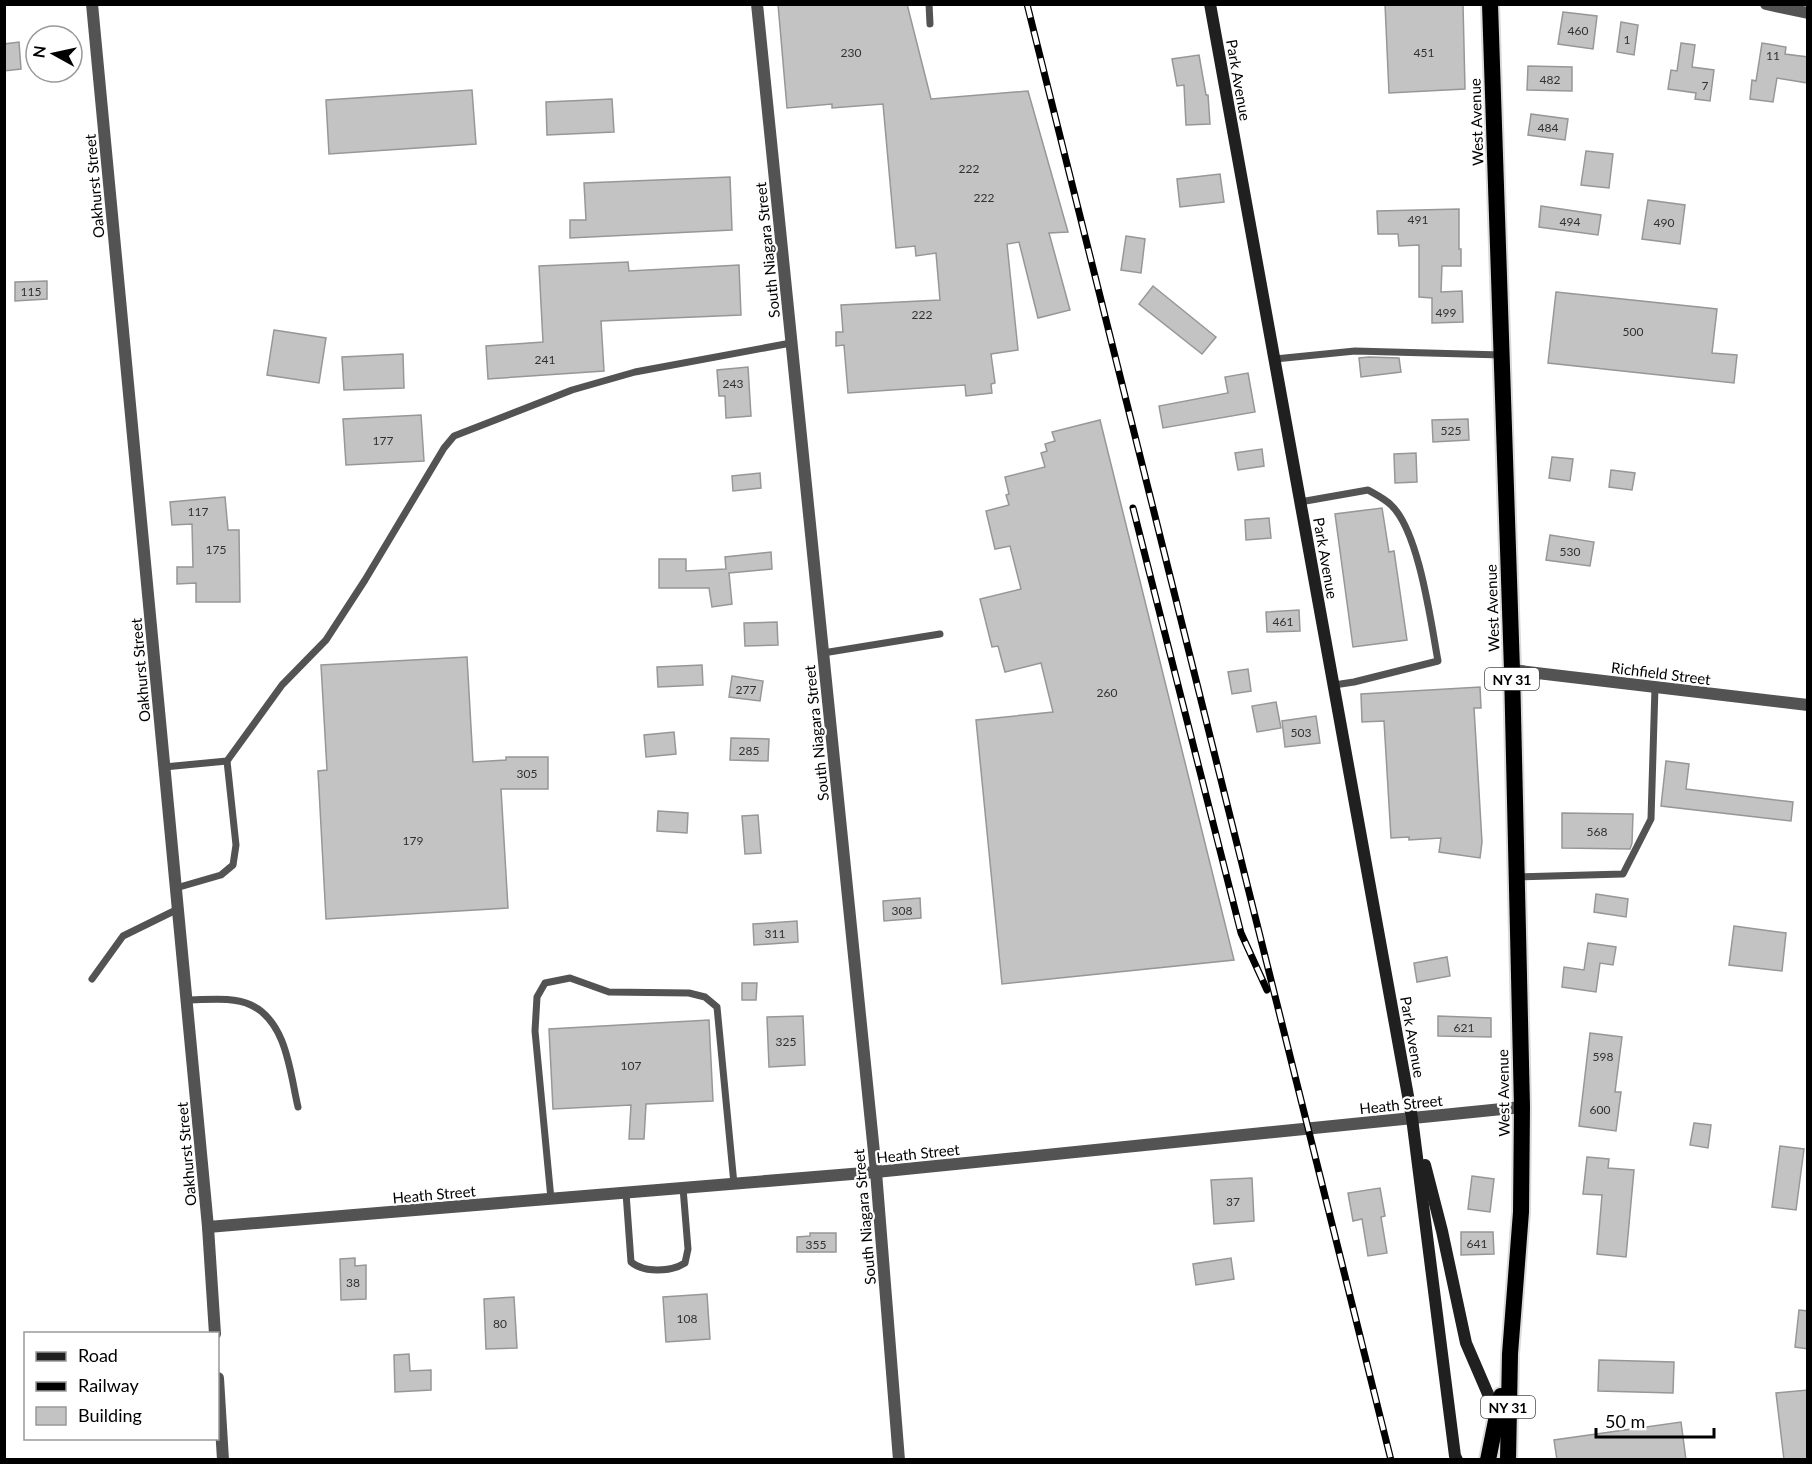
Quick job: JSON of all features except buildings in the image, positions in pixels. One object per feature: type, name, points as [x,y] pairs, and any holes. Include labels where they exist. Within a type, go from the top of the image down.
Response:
[{"type":"highway","name":"West Avenue","points":[[1490,4],[1512,670],[1522,1107],[1521,1212],[1510,1354]]},
{"type":"highway","name":"NY 31","points":[[1488,1460],[1510,1354]]},
{"type":"highway","name":"NY 31","points":[[1508,1460],[1510,1354]]},
{"type":"main road","name":"Park Avenue","points":[[1210,4],[1412,1118],[1457,1460]]},
{"type":"main road","name":"Park Avenue","points":[[1412,1118],[1442,1231],[1466,1343],[1497,1415]]},
{"type":"street","name":"Oakhurst Street","points":[[92,4],[208,1227],[215,1332]]},
{"type":"street","name":"South Niagara Street","points":[[756,4],[876,1172],[899,1460]]},
{"type":"street","points":[[1766,4],[1808,13]]},
{"type":"street","name":"Richfield Street","points":[[1512,670],[1808,705]]},
{"type":"street","name":"Heath Street","points":[[208,1227],[876,1172],[1522,1107]]},
{"type":"street","points":[[219,1394],[223,1460]]},
{"type":"lane","points":[[929,4],[930,24]]},
{"type":"lane","points":[[176,888],[221,875],[232,865],[236,845],[227,761],[282,685],[326,640],[365,580],[444,448],[454,436],[572,390],[635,372],[791,343]]},
{"type":"lane","points":[[1275,359],[1355,351],[1502,355]]},
{"type":"lane","points":[[1300,502],[1368,490],[1392,505],[1408,532],[1424,587],[1438,662],[1334,685]]},
{"type":"lane","points":[[823,653],[940,634]]},
{"type":"lane","points":[[1517,877],[1623,874],[1651,819],[1655,687]]},
{"type":"lane","points":[[164,767],[227,761]]},
{"type":"lane","points":[[92,980],[123,936],[178,909]]},
{"type":"lane","points":[[551,1199],[535,1031],[537,997],[545,983],[570,978],[609,992],[689,993],[705,997],[717,1007],[734,1184]]},
{"type":"lane","points":[[186,1000],[228,1000],[251,1004],[272,1020],[285,1050],[298,1107]]},
{"type":"lane","points":[[626,1192],[631,1262],[637,1268],[648,1270],[679,1267],[685,1263],[688,1249],[683,1188]]},
{"type":"railway","points":[[1027,4],[1391,1460]]},
{"type":"railway","points":[[1133,508],[1241,933],[1267,990]]}]
